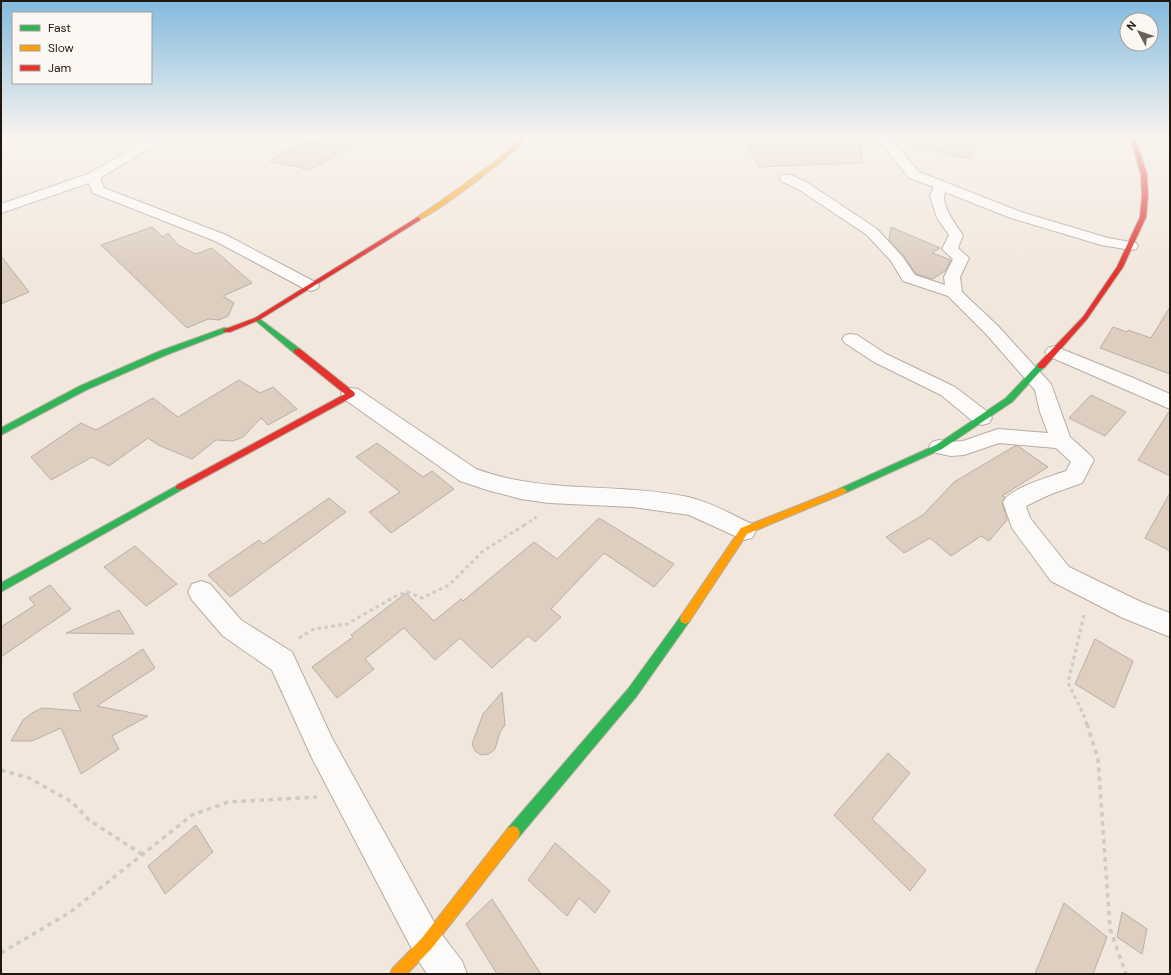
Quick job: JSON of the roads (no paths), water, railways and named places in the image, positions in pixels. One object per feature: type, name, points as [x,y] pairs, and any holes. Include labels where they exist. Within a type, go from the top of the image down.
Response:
[{"type":"street","points":[[1,209],[80,182]]},
{"type":"street","points":[[95,182],[98,190],[209,232],[246,250],[311,286]]},
{"type":"street","points":[[1,432],[90,384],[163,353],[257,319],[364,254],[446,201],[471,182]]},
{"type":"street","points":[[793,182],[803,186],[872,232],[897,259],[909,278],[954,293],[992,330],[1044,388],[1050,412],[1061,441],[1083,460],[1074,477],[1043,488],[1014,502],[1020,522],[1060,574],[1132,610],[1170,625]]},
{"type":"street","points":[[930,182],[1016,215],[1099,240],[1131,246]]},
{"type":"street","points":[[396,974],[427,943],[516,830],[632,693],[704,593],[744,531],[852,487],[939,448],[1009,400],[1032,376],[1085,318],[1120,267],[1131,246],[1143,217],[1145,196],[1144,182]]},
{"type":"street","points":[[941,186],[937,196],[944,218],[956,235],[950,248],[961,258],[952,277],[954,293]]},
{"type":"street","points":[[257,319],[351,394],[468,475],[488,484],[514,490],[571,496],[620,497],[690,506],[744,531]]},
{"type":"street","points":[[851,339],[880,358],[948,391],[982,418]]},
{"type":"street","points":[[1054,352],[1124,380],[1170,402]]},
{"type":"street","points":[[1,588],[248,448],[351,394]]},
{"type":"street","points":[[939,448],[952,450],[964,448],[998,436],[1061,441]]},
{"type":"street","points":[[201,592],[232,628],[282,661],[322,748],[427,943],[449,974]]}]
